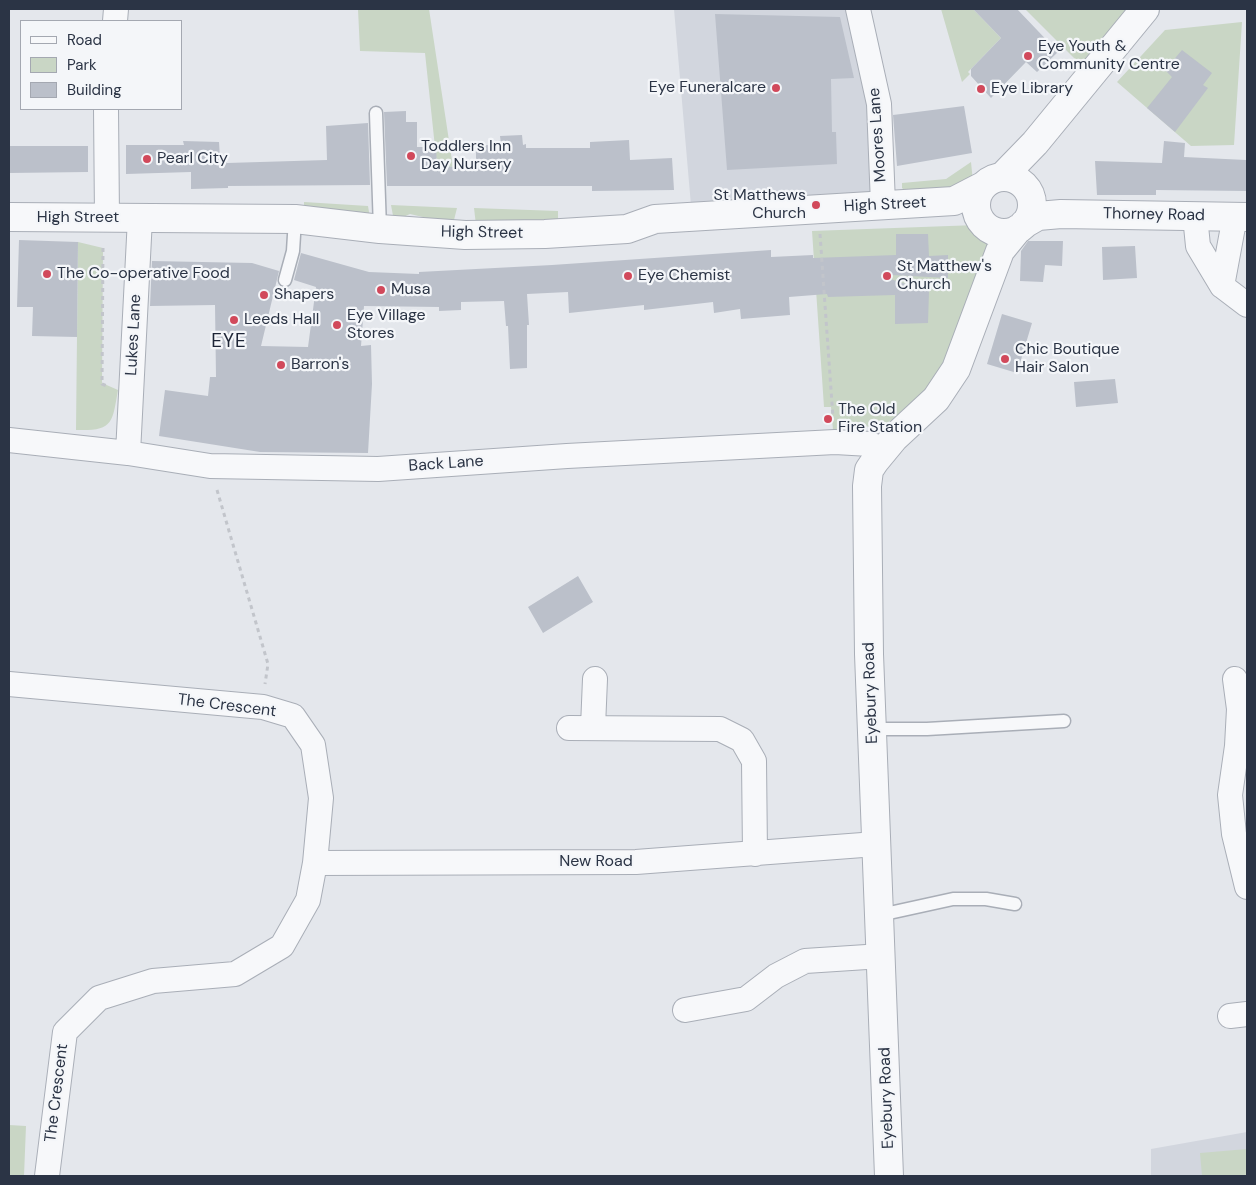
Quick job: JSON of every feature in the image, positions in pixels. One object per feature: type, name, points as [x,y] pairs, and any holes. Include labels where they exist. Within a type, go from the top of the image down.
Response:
[{"type":"street","name":"Moores Lane","points":[[858,9],[879,104],[884,204]]},
{"type":"street","points":[[1000,251],[993,196],[1145,9]]},
{"type":"street","points":[[106,110],[107,218]]},
{"type":"street","name":"High Street","points":[[9,217],[295,219],[380,229],[465,235],[545,234],[627,229],[655,218],[818,209],[993,196],[1002,232],[1021,226]]},
{"type":"street","points":[[993,196],[1061,214]]},
{"type":"street","points":[[993,196],[1031,199],[1032,208],[1029,216],[1021,226]]},
{"type":"street","name":"Thorney Road","points":[[1021,226],[1038,216],[1061,214],[1241,216]]},
{"type":"street","points":[[1195,216],[1198,246],[1222,286],[1247,305]]},
{"type":"street","points":[[1222,286],[1241,216]]},
{"type":"street","name":"Lukes Lane","points":[[128,453],[140,218]]},
{"type":"street","name":"Eyebury Road","points":[[889,1176],[872,729],[867,486],[869,470],[884,450],[936,399],[956,370],[1000,251],[1021,226]]},
{"type":"street","name":"Back Lane","points":[[9,440],[39,438],[210,466],[378,469],[567,456],[835,442],[870,444],[884,450]]},
{"type":"street","points":[[593,727],[595,679]]},
{"type":"street","points":[[1235,679],[1239,709],[1237,746],[1230,795],[1240,833],[1247,887]]},
{"type":"street","name":"The Crescent","points":[[9,684],[262,707],[293,716],[313,745],[321,798],[315,863],[308,900],[282,946],[235,974],[153,981],[99,998],[65,1032],[47,1176]]},
{"type":"street","points":[[569,728],[720,729],[742,740],[754,761],[755,854]]},
{"type":"street","name":"New Road","points":[[315,863],[636,862],[876,844]]},
{"type":"street","points":[[685,1010],[746,999],[776,976],[805,961],[882,956]]},
{"type":"lane","points":[[376,112],[380,229]]},
{"type":"lane","points":[[285,280],[293,251],[295,219]]},
{"type":"lane","points":[[872,729],[927,729],[1064,721]]},
{"type":"lane","points":[[880,915],[953,899],[986,899],[1015,904]]},
{"type":"path","points":[[818,209],[835,442]]},
{"type":"path","points":[[103,248],[102,384],[131,395]]},
{"type":"path","points":[[210,466],[268,664],[262,707]]},
{"type":"shaded area","points":[[674,9],[858,9],[883,204],[692,217]]},
{"type":"shaded area","points":[[1247,1132],[1247,1176],[1151,1176],[1151,1149]]},
{"type":"green space","points":[[358,9],[429,9],[453,167],[437,166],[425,53],[360,51]]},
{"type":"green space","points":[[941,9],[973,9],[1001,38],[968,72],[970,74],[962,82]]},
{"type":"green space","points":[[1025,9],[1135,9],[1084,68]]},
{"type":"green space","points":[[1242,22],[1234,145],[1191,146],[1117,82],[1165,30]]},
{"type":"green space","points":[[971,162],[973,182],[959,190],[905,191],[902,188],[902,183],[946,179]]},
{"type":"green space","points":[[304,202],[368,206],[370,218],[304,209]]},
{"type":"green space","points":[[391,205],[457,208],[453,224],[410,214],[394,221]]},
{"type":"green space","points":[[474,208],[558,211],[558,222],[476,225]]},
{"type":"green space","points":[[977,225],[985,236],[988,249],[948,366],[903,414],[883,425],[833,430],[831,407],[824,407],[812,231]]},
{"type":"green space","points":[[78,242],[103,248],[102,383],[118,390],[114,411],[109,423],[104,427],[88,430],[76,430]]},
{"type":"green space","points":[[9,1125],[26,1126],[24,1176],[9,1176]]},
{"type":"green space","points":[[1247,1149],[1247,1176],[1202,1176],[1200,1153]]},
{"type":"building","points":[[973,9],[1017,9],[1058,52],[1037,72],[1026,62],[991,98],[971,76],[971,69],[1001,38]]},
{"type":"building","name":"Eye Funeralcare","points":[[715,14],[840,17],[854,78],[831,79],[832,132],[836,132],[837,164],[727,170]]},
{"type":"building","points":[[1182,50],[1212,73],[1203,85],[1208,88],[1175,132],[1147,108],[1172,77],[1165,70]]},
{"type":"building","points":[[964,106],[972,153],[897,166],[893,115]]},
{"type":"building","points":[[406,111],[406,122],[417,122],[417,147],[436,147],[437,166],[476,168],[476,146],[501,144],[500,136],[522,135],[523,145],[526,144],[526,148],[590,148],[590,142],[629,140],[630,160],[672,158],[674,190],[592,191],[592,186],[387,186],[384,112]]},
{"type":"building","points":[[368,123],[370,185],[228,186],[228,188],[191,189],[191,172],[126,174],[126,145],[184,145],[183,141],[219,142],[220,158],[226,159],[227,163],[327,160],[326,126]]},
{"type":"building","points":[[1164,141],[1185,143],[1184,157],[1246,160],[1247,191],[1156,190],[1156,195],[1097,195],[1095,161],[1162,163]]},
{"type":"building","points":[[9,146],[88,146],[88,172],[9,173]]},
{"type":"building","points":[[896,234],[928,234],[929,256],[948,255],[948,278],[891,275],[890,279],[929,291],[928,323],[895,324],[895,295],[828,297],[827,294],[789,297],[790,315],[741,319],[740,309],[714,313],[713,302],[644,310],[644,305],[569,313],[568,292],[527,294],[529,325],[527,325],[527,368],[510,369],[508,326],[506,326],[504,301],[461,302],[461,310],[439,311],[439,307],[364,306],[361,346],[371,345],[372,384],[368,453],[260,452],[159,436],[165,390],[208,396],[210,377],[216,377],[215,305],[150,306],[152,261],[252,263],[279,271],[261,346],[308,347],[316,287],[294,280],[301,253],[369,272],[419,274],[419,272],[771,250],[771,257],[813,255],[813,258],[896,255]]},
{"type":"building","name":"The Co-operative Food","points":[[19,240],[78,242],[77,337],[32,336],[33,307],[17,307]]},
{"type":"building","points":[[1028,241],[1063,241],[1062,266],[1045,265],[1043,282],[1020,281],[1021,251]]},
{"type":"building","points":[[1135,246],[1137,278],[1103,280],[1102,247]]},
{"type":"building","points":[[1002,314],[1032,323],[1017,373],[987,364]]},
{"type":"building","points":[[1115,379],[1118,403],[1076,407],[1074,382]]},
{"type":"building","points":[[578,576],[593,602],[543,633],[528,607]]},
{"type":"place","name":"Eye Youth & Community Centre","points":[[1028,56]]},
{"type":"place","name":"Eye Funeralcare","points":[[776,88]]},
{"type":"place","name":"Eye Library","points":[[981,89]]},
{"type":"place","name":"Toddlers Inn Day Nursery","points":[[411,156]]},
{"type":"place","name":"Pearl City","points":[[147,159]]},
{"type":"place","name":"St Matthews Church","points":[[816,205]]},
{"type":"place","name":"The Co-operative Food","points":[[47,274]]},
{"type":"place","name":"Eye Chemist","points":[[628,276]]},
{"type":"place","name":"St Matthew's Church","points":[[887,276]]},
{"type":"place","name":"Musa","points":[[381,290]]},
{"type":"place","name":"Shapers","points":[[264,295]]},
{"type":"place","name":"Leeds Hall","points":[[234,320]]},
{"type":"place","name":"Eye Village Stores","points":[[337,325]]},
{"type":"place","name":"Chic Boutique Hair Salon","points":[[1005,359]]},
{"type":"place","name":"Barron's","points":[[281,365]]},
{"type":"place","name":"The Old Fire Station","points":[[828,419]]},
{"type":"district","name":"EYE","points":[[229,342]]}]
